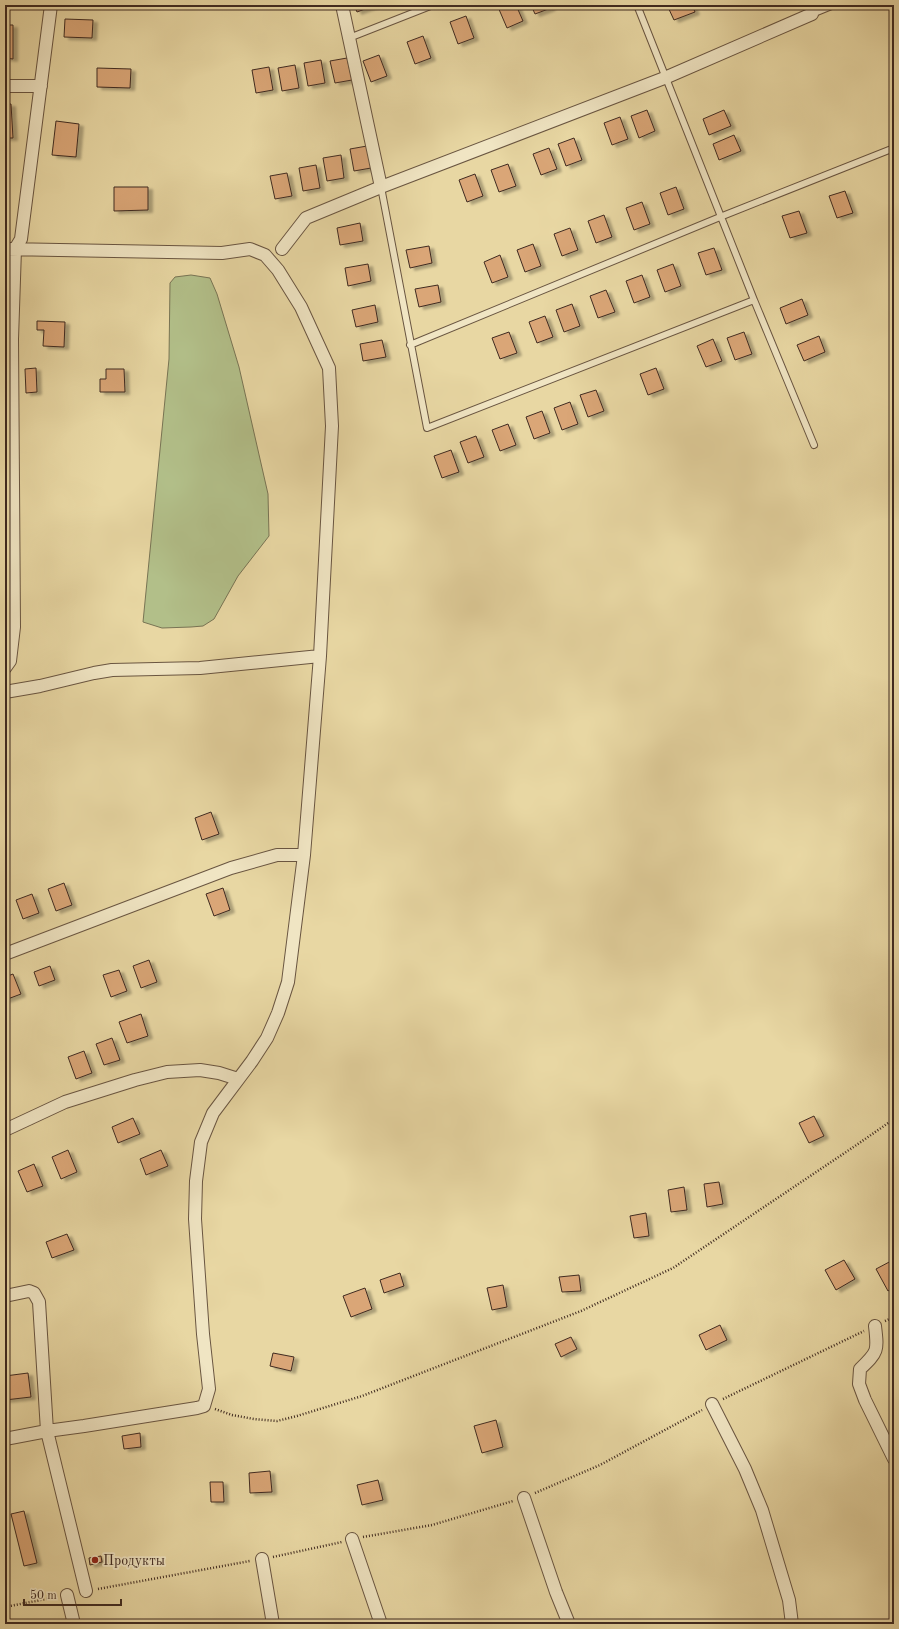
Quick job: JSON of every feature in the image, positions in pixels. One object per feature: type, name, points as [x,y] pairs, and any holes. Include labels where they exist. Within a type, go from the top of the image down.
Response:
[{"type":"street","points":[[5,668],[10,661],[14,627],[8,339],[10,249],[21,239],[51,5]]},
{"type":"street","points":[[342,5],[381,187]]},
{"type":"street","points":[[282,249],[306,218],[381,187],[667,77],[810,9]]},
{"type":"street","points":[[5,86],[41,86]]},
{"type":"street","points":[[5,1439],[204,1406],[209,1390],[195,1219],[196,1181],[201,1142],[213,1113],[252,1061],[267,1038],[278,1013],[288,982],[304,855],[320,656],[332,426],[329,368],[301,307],[271,261],[265,255],[250,249],[222,253],[10,249]]},
{"type":"street","points":[[5,692],[40,686],[94,672],[112,670],[200,668],[320,656]]},
{"type":"street","points":[[5,954],[231,868],[277,855],[304,855]]},
{"type":"street","points":[[5,1130],[65,1102],[135,1080],[167,1072],[200,1070],[219,1073],[238,1079]]},
{"type":"street","points":[[5,1296],[29,1291],[34,1293],[39,1302],[47,1431],[86,1591]]},
{"type":"street","points":[[875,1326],[877,1347],[873,1356],[860,1369],[859,1384],[865,1400],[894,1459]]},
{"type":"street","points":[[712,1404],[745,1469],[762,1510],[788,1600],[792,1624]]},
{"type":"street","points":[[524,1498],[556,1592],[569,1624]]},
{"type":"street","points":[[352,1539],[380,1624]]},
{"type":"street","points":[[262,1559],[273,1624]]},
{"type":"street","points":[[67,1595],[74,1624]]},
{"type":"lane","points":[[349,38],[433,5]]},
{"type":"lane","points":[[638,5],[720,216],[814,445]]},
{"type":"lane","points":[[810,9],[834,5]]},
{"type":"lane","points":[[410,344],[720,216],[894,148]]},
{"type":"lane","points":[[381,187],[427,428],[754,300]]},
{"type":"path","points":[[204,1406],[232,1415],[254,1419],[277,1421],[297,1416],[362,1396],[581,1311],[673,1268],[894,1119]]},
{"type":"path","points":[[86,1591],[262,1559],[352,1539],[432,1525],[524,1498],[600,1465],[712,1404],[894,1317]]},
{"type":"path","points":[[5,1607],[67,1595]]},
{"type":"green space","points":[[191,275],[210,278],[217,294],[239,367],[268,494],[269,536],[238,576],[214,619],[203,626],[162,628],[143,622],[169,359],[170,283],[175,277]]},
{"type":"building","points":[[354,5],[373,5],[373,6],[357,12]]},
{"type":"building","points":[[502,5],[516,5],[523,21],[507,28],[498,7]]},
{"type":"building","points":[[531,5],[550,5],[551,8],[535,14]]},
{"type":"building","points":[[667,5],[692,5],[695,12],[674,20]]},
{"type":"building","points":[[466,16],[474,38],[458,44],[450,22]]},
{"type":"building","points":[[65,19],[93,20],[92,38],[64,37]]},
{"type":"building","points":[[5,25],[13,25],[13,59],[5,58]]},
{"type":"building","points":[[423,36],[431,58],[415,64],[407,42]]},
{"type":"building","points":[[379,55],[387,76],[371,82],[363,61]]},
{"type":"building","points":[[347,58],[352,80],[335,83],[330,61]]},
{"type":"building","points":[[321,60],[325,83],[308,86],[304,63]]},
{"type":"building","points":[[295,65],[299,88],[282,91],[278,68]]},
{"type":"building","points":[[269,67],[273,90],[256,93],[252,70]]},
{"type":"building","points":[[97,68],[131,69],[130,88],[97,87]]},
{"type":"building","points":[[5,104],[11,104],[13,138],[5,138]]},
{"type":"building","points":[[647,110],[655,131],[639,138],[631,116]]},
{"type":"building","points":[[724,110],[731,126],[709,135],[703,119]]},
{"type":"building","points":[[620,117],[628,139],[612,145],[604,123]]},
{"type":"building","points":[[56,121],[79,124],[76,157],[52,155]]},
{"type":"building","points":[[734,135],[741,151],[719,160],[713,144]]},
{"type":"building","points":[[574,138],[582,160],[566,166],[558,144]]},
{"type":"building","points":[[367,146],[371,168],[354,171],[350,149]]},
{"type":"building","points":[[549,148],[557,169],[541,175],[533,154]]},
{"type":"building","points":[[341,155],[344,178],[327,181],[323,158]]},
{"type":"building","points":[[508,164],[516,186],[499,192],[491,170]]},
{"type":"building","points":[[316,165],[320,188],[303,191],[299,168]]},
{"type":"building","points":[[287,173],[292,196],[275,199],[270,176]]},
{"type":"building","points":[[475,174],[483,196],[467,202],[459,180]]},
{"type":"building","points":[[114,187],[148,187],[148,210],[114,211]]},
{"type":"building","points":[[676,187],[684,209],[668,215],[660,193]]},
{"type":"building","points":[[845,191],[853,213],[837,218],[829,196]]},
{"type":"building","points":[[642,202],[650,224],[634,230],[626,208]]},
{"type":"building","points":[[799,211],[807,233],[790,238],[782,216]]},
{"type":"building","points":[[604,215],[612,237],[596,243],[588,221]]},
{"type":"building","points":[[360,223],[363,241],[340,245],[337,228]]},
{"type":"building","points":[[570,228],[578,250],[562,256],[554,234]]},
{"type":"building","points":[[533,244],[541,266],[525,272],[517,250]]},
{"type":"building","points":[[429,246],[432,263],[410,268],[406,250]]},
{"type":"building","points":[[714,248],[722,270],[706,275],[698,253]]},
{"type":"building","points":[[500,255],[508,277],[492,283],[484,262]]},
{"type":"building","points":[[368,264],[371,281],[348,286],[345,268]]},
{"type":"building","points":[[673,264],[681,286],[665,292],[657,270]]},
{"type":"building","points":[[642,275],[650,297],[634,303],[626,281]]},
{"type":"building","points":[[438,285],[441,302],[419,307],[415,289]]},
{"type":"building","points":[[606,290],[615,312],[598,318],[590,296]]},
{"type":"building","points":[[802,299],[808,315],[786,324],[780,308]]},
{"type":"building","points":[[572,304],[580,326],[564,332],[556,310]]},
{"type":"building","points":[[375,305],[378,322],[356,327],[352,310]]},
{"type":"building","points":[[545,316],[553,337],[537,343],[529,322]]},
{"type":"building","points":[[37,321],[65,322],[64,347],[43,346],[44,330],[37,330]]},
{"type":"building","points":[[509,332],[517,353],[500,359],[492,338]]},
{"type":"building","points":[[744,332],[752,354],[735,360],[727,338]]},
{"type":"building","points":[[819,336],[825,352],[804,361],[797,345]]},
{"type":"building","points":[[713,339],[722,361],[706,367],[697,346]]},
{"type":"building","points":[[382,340],[386,357],[363,361],[360,344]]},
{"type":"building","points":[[36,368],[37,392],[26,393],[25,369]]},
{"type":"building","points":[[656,368],[664,389],[648,395],[640,374]]},
{"type":"building","points":[[106,369],[124,369],[125,392],[100,392],[100,379],[106,379]]},
{"type":"building","points":[[596,390],[604,411],[588,417],[580,395]]},
{"type":"building","points":[[570,402],[578,424],[562,430],[554,408]]},
{"type":"building","points":[[542,411],[550,433],[534,439],[526,417]]},
{"type":"building","points":[[508,424],[516,445],[500,451],[492,430]]},
{"type":"building","points":[[476,436],[484,457],[468,463],[460,442]]},
{"type":"building","points":[[451,450],[459,472],[442,478],[434,456]]},
{"type":"building","points":[[211,812],[219,834],[202,840],[195,818]]},
{"type":"building","points":[[64,883],[72,905],[56,911],[48,889]]},
{"type":"building","points":[[223,888],[230,910],[214,916],[206,894]]},
{"type":"building","points":[[32,894],[39,913],[23,919],[16,900]]},
{"type":"building","points":[[149,960],[157,982],[141,988],[133,966]]},
{"type":"building","points":[[50,966],[55,980],[39,986],[34,972]]},
{"type":"building","points":[[119,970],[127,991],[111,997],[103,975]]},
{"type":"building","points":[[13,974],[21,994],[5,1000],[5,977]]},
{"type":"building","points":[[141,1014],[148,1036],[127,1043],[119,1022]]},
{"type":"building","points":[[112,1038],[120,1060],[104,1065],[96,1044]]},
{"type":"building","points":[[84,1051],[92,1073],[76,1079],[68,1057]]},
{"type":"building","points":[[814,1116],[824,1136],[809,1143],[799,1123]]},
{"type":"building","points":[[133,1118],[140,1134],[118,1143],[112,1127]]},
{"type":"building","points":[[68,1150],[77,1172],[61,1179],[52,1157]]},
{"type":"building","points":[[161,1150],[168,1166],[146,1175],[140,1159]]},
{"type":"building","points":[[34,1164],[43,1186],[27,1192],[18,1171]]},
{"type":"building","points":[[719,1182],[723,1204],[707,1207],[704,1184]]},
{"type":"building","points":[[684,1187],[687,1210],[671,1212],[668,1190]]},
{"type":"building","points":[[646,1213],[649,1236],[634,1238],[630,1216]]},
{"type":"building","points":[[67,1234],[74,1250],[52,1258],[46,1242]]},
{"type":"building","points":[[844,1260],[855,1279],[836,1290],[825,1270]]},
{"type":"building","points":[[893,1260],[894,1287],[888,1291],[876,1269]]},
{"type":"building","points":[[400,1273],[404,1286],[384,1293],[380,1280]]},
{"type":"building","points":[[579,1275],[581,1291],[562,1292],[559,1277]]},
{"type":"building","points":[[503,1285],[507,1307],[492,1310],[487,1288]]},
{"type":"building","points":[[365,1288],[372,1309],[351,1317],[343,1296]]},
{"type":"building","points":[[720,1325],[727,1340],[706,1350],[699,1335]]},
{"type":"building","points":[[571,1337],[577,1349],[561,1357],[555,1344]]},
{"type":"building","points":[[273,1353],[294,1357],[291,1371],[270,1366]]},
{"type":"building","points":[[28,1373],[31,1397],[5,1400],[5,1376]]},
{"type":"building","points":[[496,1420],[503,1447],[482,1453],[474,1426]]},
{"type":"building","points":[[140,1433],[141,1447],[124,1449],[122,1436]]},
{"type":"building","points":[[270,1471],[272,1492],[250,1493],[249,1473]]},
{"type":"building","points":[[378,1480],[383,1500],[362,1505],[357,1485]]},
{"type":"building","points":[[210,1482],[223,1482],[224,1502],[211,1502]]},
{"type":"building","points":[[24,1511],[37,1563],[24,1566],[11,1514]]},
{"type":"building","name":"Продукты","points":[[101,1556],[102,1562],[90,1565],[89,1558]]},
{"type":"place","name":"Продукты","points":[[95,1560]]}]
